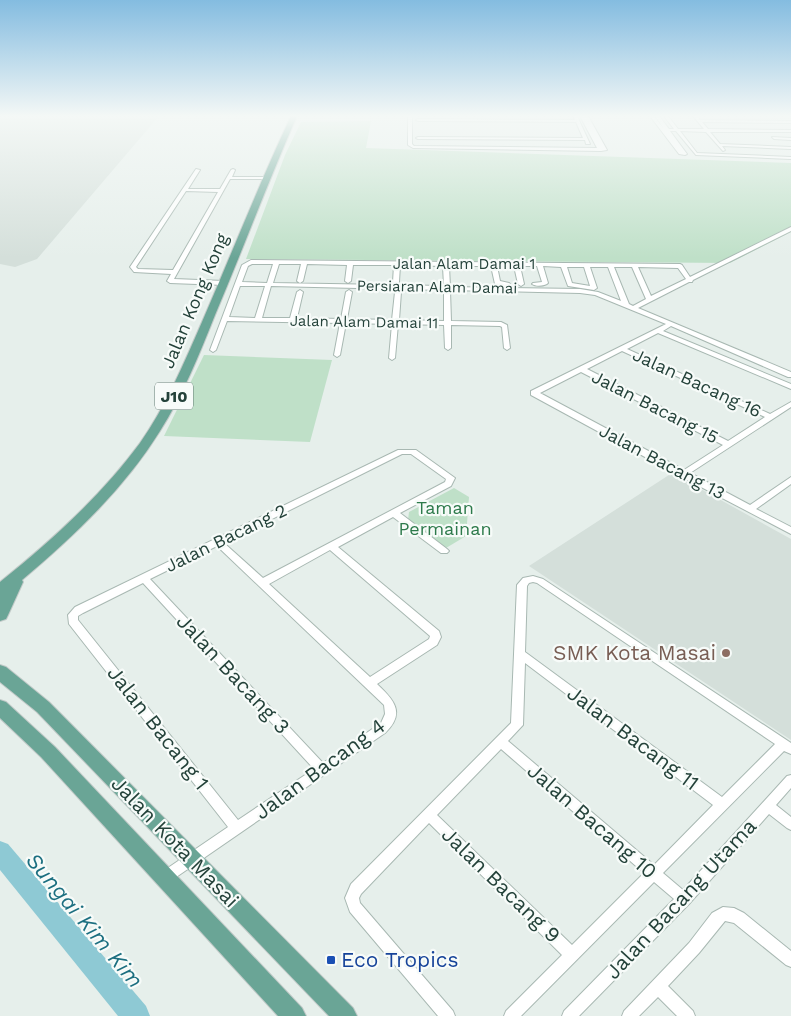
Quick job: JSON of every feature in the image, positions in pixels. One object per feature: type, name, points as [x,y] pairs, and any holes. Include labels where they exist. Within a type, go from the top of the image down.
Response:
[{"type":"main road","name":"Jalan Kong Kong","points":[[0,590],[81,519],[116,481],[144,445],[173,399],[224,283],[273,163]]},
{"type":"main road","points":[[0,615],[8,594],[21,573]]},
{"type":"main road","name":"Jalan Kota Masai","points":[[0,672],[43,707],[345,1016]]},
{"type":"main road","name":"Jalan Kota Masai","points":[[0,707],[48,752],[294,1016]]},
{"type":"street","points":[[175,272],[136,271],[133,267],[198,170]]},
{"type":"street","points":[[224,283],[173,282],[171,279],[233,170]]},
{"type":"street","points":[[229,178],[266,178]]},
{"type":"street","points":[[185,190],[222,191]]},
{"type":"street","points":[[633,308],[791,229]]},
{"type":"street","name":"Jalan Alam Damai 1","points":[[238,284],[245,265],[248,263],[680,266],[690,281]]},
{"type":"street","points":[[258,319],[276,263]]},
{"type":"street","points":[[300,281],[304,264]]},
{"type":"street","points":[[348,281],[350,264]]},
{"type":"street","points":[[396,282],[397,264]]},
{"type":"street","points":[[446,264],[448,348]]},
{"type":"street","points":[[494,264],[497,284],[545,284],[540,265]]},
{"type":"street","points":[[517,265],[521,284]]},
{"type":"street","points":[[563,265],[570,285],[594,288],[586,265]]},
{"type":"street","points":[[610,265],[626,305]]},
{"type":"street","points":[[634,266],[650,300]]},
{"type":"street","points":[[213,350],[238,284]]},
{"type":"street","name":"Persiaran Alam Damai","points":[[238,284],[568,289],[596,293],[633,308]]},
{"type":"street","points":[[293,320],[300,292]]},
{"type":"street","points":[[337,355],[349,292]]},
{"type":"street","points":[[392,358],[398,292]]},
{"type":"street","points":[[633,308],[791,375]]},
{"type":"street","name":"Jalan Alam Damai 11","points":[[226,319],[503,325],[507,348]]},
{"type":"street","points":[[581,369],[671,324]]},
{"type":"street","points":[[658,330],[791,387]]},
{"type":"street","name":"Jalan Bacang 16","points":[[622,349],[771,417]]},
{"type":"street","name":"Jalan Bacang 13","points":[[581,369],[534,393],[791,531]]},
{"type":"street","name":"Jalan Bacang 15","points":[[581,369],[728,444]]},
{"type":"street","points":[[683,474],[791,404]]},
{"type":"street","name":"Jalan Bacang 2","points":[[78,627],[72,618],[75,613],[404,451],[413,452],[451,478],[450,482],[394,513]]},
{"type":"street","points":[[750,509],[791,480]]},
{"type":"street","points":[[262,583],[394,513],[444,551]]},
{"type":"street","name":"Jalan Bacang 4","points":[[164,878],[322,770],[388,723],[391,717],[390,704],[218,542]]},
{"type":"street","points":[[331,546],[433,631],[436,637],[435,640],[369,684]]},
{"type":"street","name":"Jalan Bacang 3","points":[[144,578],[322,770]]},
{"type":"street","points":[[448,1016],[352,903],[353,893],[518,723],[522,583],[533,579],[542,582],[787,747],[722,804],[511,1016]]},
{"type":"street","name":"Jalan Bacang 1","points":[[78,627],[238,828]]},
{"type":"street","name":"Jalan Bacang 11","points":[[520,654],[722,804]]},
{"type":"street","name":"Jalan Bacang 10","points":[[501,742],[684,899]]},
{"type":"street","name":"Jalan Bacang Utama","points":[[570,1016],[684,899],[791,780]]},
{"type":"street","points":[[768,806],[791,824]]},
{"type":"street","name":"Jalan Bacang 9","points":[[429,815],[573,955]]},
{"type":"street","points":[[629,1016],[694,948],[717,918],[723,914],[734,915],[791,960]]},
{"type":"street","points":[[657,986],[688,1016]]},
{"type":"shaded area","points":[[0,163],[119,163],[37,259],[15,267],[0,264]]},
{"type":"shaded area","name":"SMK Kota Masai","points":[[672,473],[791,539],[791,740],[529,566]]},
{"type":"green space","points":[[282,163],[791,163],[791,232],[730,263],[246,259]]},
{"type":"green space","points":[[204,355],[332,360],[310,442],[164,436]]},
{"type":"green space","name":"Taman Permainan","points":[[454,488],[469,497],[466,536],[446,548],[408,520],[409,512]]},
{"type":"waterway","name":"Sungai Kim Kim","points":[[0,852],[136,1016]]},
{"type":"place","name":"SMK Kota Masai","points":[[726,653]]},
{"type":"place","name":"Eco Tropics","points":[[331,960]]}]
